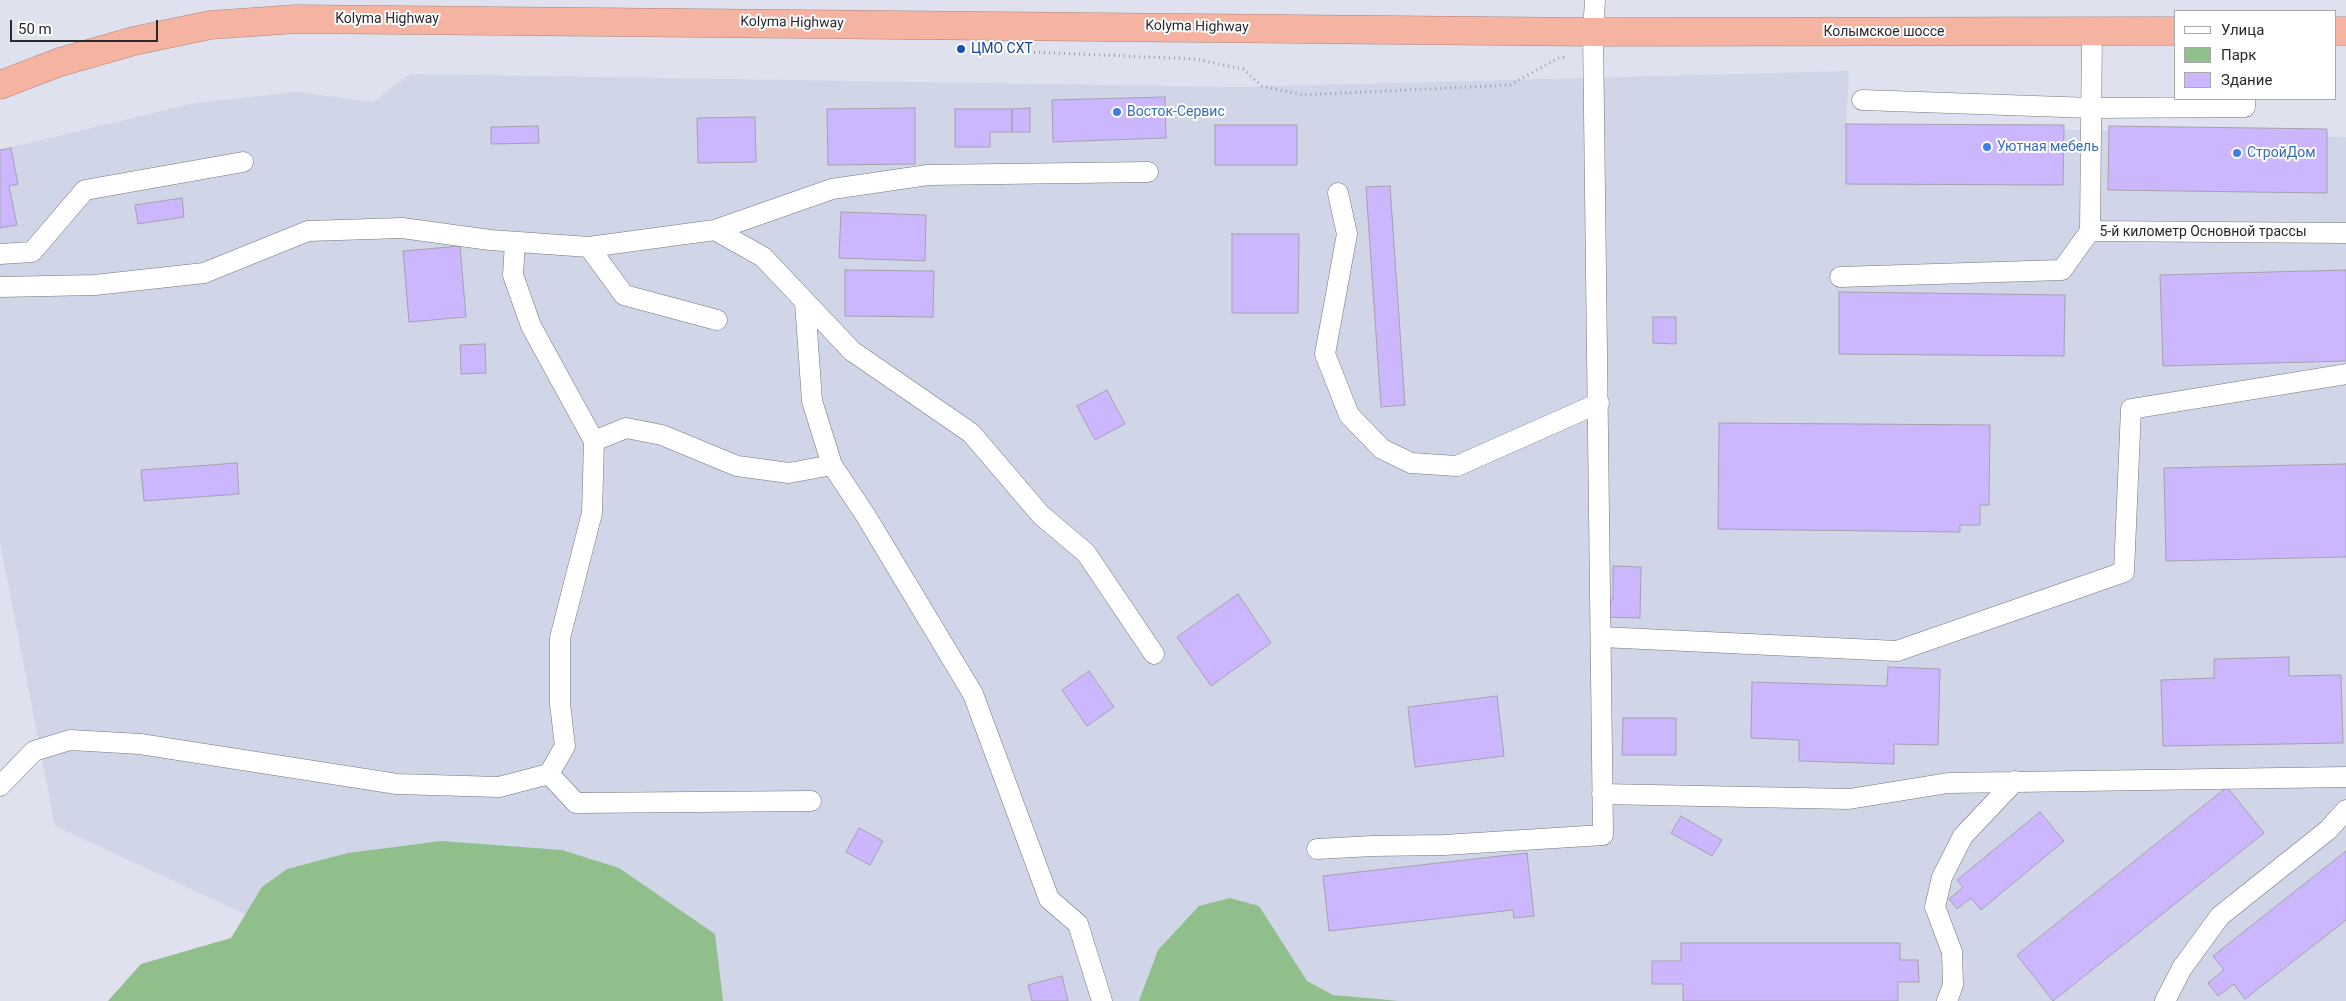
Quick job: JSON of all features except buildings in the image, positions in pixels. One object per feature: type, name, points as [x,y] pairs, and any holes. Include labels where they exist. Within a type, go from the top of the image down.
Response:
[{"type":"highway","name":"Kolyma Highway","points":[[0,85],[60,62],[143,39],[210,25],[297,19],[1594,42]]},
{"type":"highway","name":"Колымское шоссе","points":[[1594,42],[2174,32]]},
{"type":"street","points":[[1317,849],[1444,845],[1603,835],[1595,0]]},
{"type":"street","points":[[2090,231],[2092,32]]},
{"type":"street","points":[[1862,100],[2092,108],[2245,107],[2246,100]]},
{"type":"street","points":[[0,254],[32,252],[85,190],[243,162]]},
{"type":"street","points":[[0,287],[95,285],[204,273],[308,231],[402,228],[515,242],[589,247],[716,230],[832,190],[928,175],[1148,172]]},
{"type":"street","points":[[1338,194],[1347,234],[1325,354],[1349,415],[1382,449],[1411,463],[1457,466],[1599,404]]},
{"type":"street","points":[[716,230],[763,257],[852,351],[971,433],[1041,516],[1086,553],[1154,654]]},
{"type":"street","name":"5-й километр Основной трассы","points":[[1840,277],[2062,270],[2090,231],[2346,233]]},
{"type":"street","points":[[0,786],[34,751],[70,740],[140,744],[397,784],[499,787],[549,774],[565,746],[560,704],[560,638],[592,513],[594,441],[531,326],[513,275],[515,242]]},
{"type":"street","points":[[589,247],[624,295],[717,320]]},
{"type":"street","points":[[805,302],[812,401],[832,465],[866,516],[973,694],[1049,899],[1078,924],[1102,1001]]},
{"type":"street","points":[[1601,637],[1897,651],[2124,572],[2131,409],[2346,374]]},
{"type":"street","points":[[594,441],[626,428],[662,435],[738,466],[789,473],[832,465]]},
{"type":"street","points":[[549,774],[576,803],[811,801]]},
{"type":"street","points":[[1602,794],[1849,798],[1948,782],[2346,777]]},
{"type":"street","points":[[1947,1001],[1953,985],[1952,952],[1935,907],[1942,877],[1963,836],[2015,781]]},
{"type":"street","points":[[2165,1001],[2182,968],[2220,916],[2328,830],[2346,810]]},
{"type":"path","points":[[1020,51],[1195,59],[1243,70],[1262,86],[1302,95],[1510,85],[1558,58],[1594,42]]},
{"type":"shaded area","points":[[1849,71],[1846,124],[2346,137],[2346,1001],[433,1001],[55,826],[0,542],[0,150],[195,103],[297,92],[373,102],[410,74],[1239,87]]},
{"type":"green space","points":[[441,841],[562,850],[619,868],[715,934],[723,1001],[108,1001],[141,964],[231,938],[262,887],[287,869],[348,853]]},
{"type":"green space","points":[[1230,898],[1259,906],[1307,981],[1333,995],[1399,1001],[1139,1001],[1158,950],[1199,906]]},
{"type":"place","name":"ЦМО СХТ","points":[[961,49]]},
{"type":"place","name":"Восток-Сервис","points":[[1117,112]]},
{"type":"place","name":"Уютная мебель","points":[[1987,147]]},
{"type":"place","name":"СтройДом","points":[[2237,153]]}]
